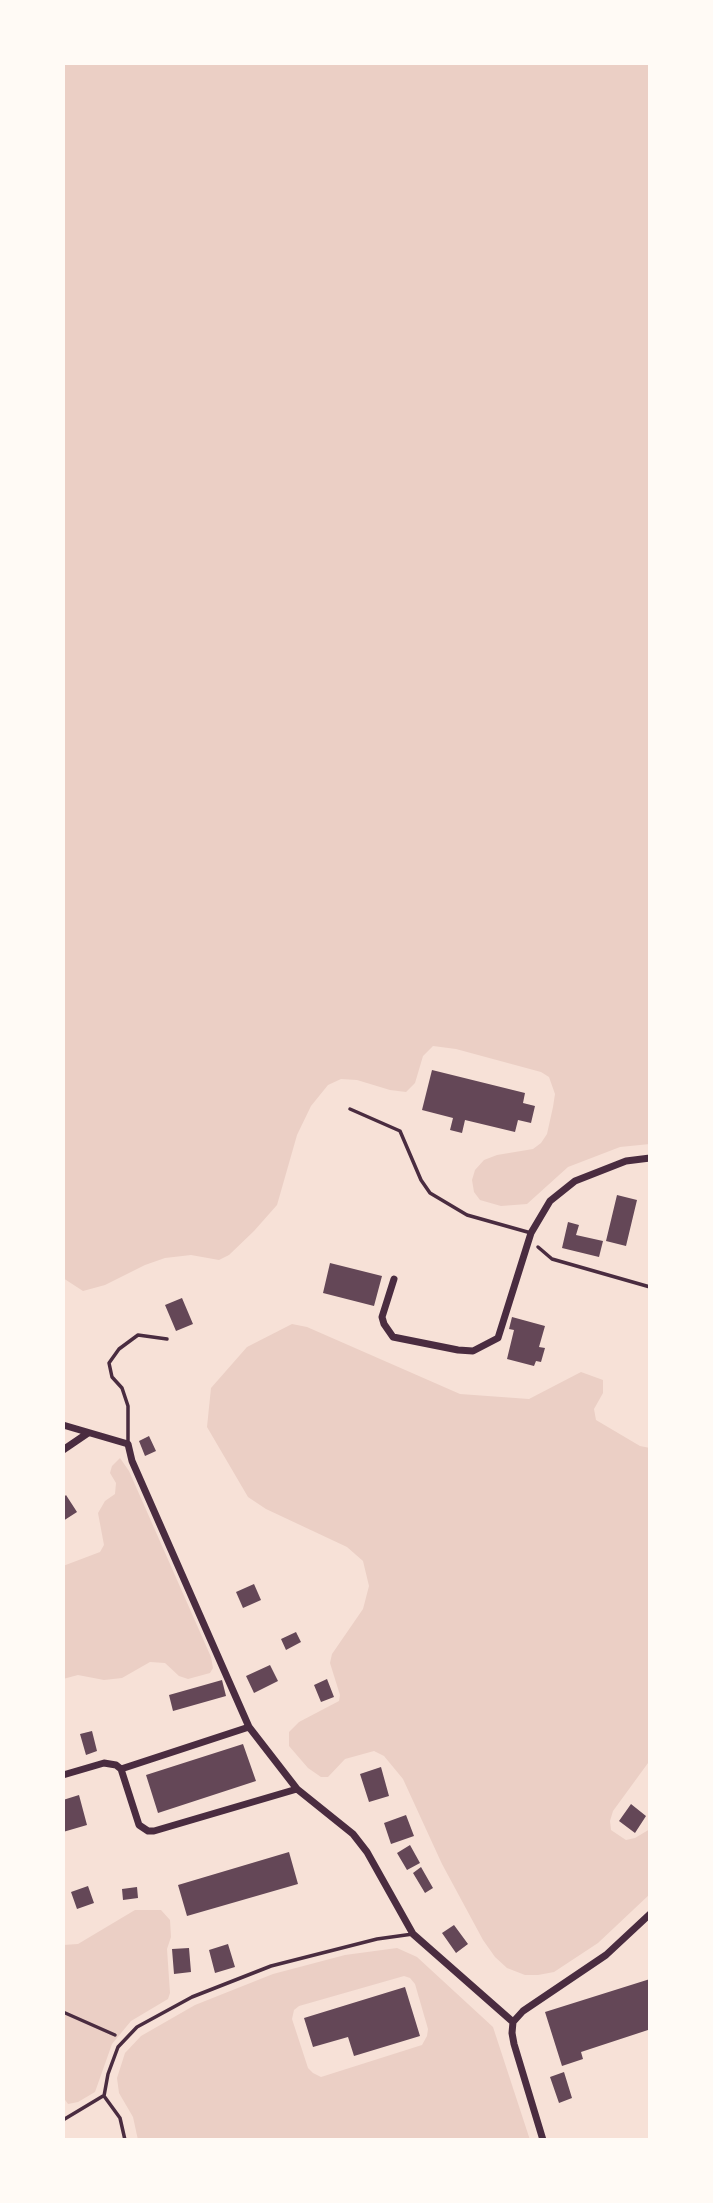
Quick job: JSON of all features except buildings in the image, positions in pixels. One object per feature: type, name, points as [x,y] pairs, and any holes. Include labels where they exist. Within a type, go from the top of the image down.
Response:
[{"type":"street","points":[[394,1279],[382,1317],[393,1337],[458,1350],[473,1350],[498,1338],[531,1233],[550,1201],[575,1181],[626,1161],[650,1158]]},
{"type":"street","points":[[63,1425],[128,1444],[132,1461],[249,1727],[297,1788],[353,1834],[367,1852],[412,1934],[513,2022]]},
{"type":"street","points":[[63,1450],[88,1433]]},
{"type":"street","points":[[121,1769],[249,1727]]},
{"type":"street","points":[[63,1775],[104,1763],[121,1769],[139,1825],[148,1831],[297,1788]]},
{"type":"street","points":[[543,2140],[514,2044],[513,2022],[523,2011],[606,1955],[650,1914]]},
{"type":"lane","points":[[350,1109],[400,1131],[421,1180],[430,1193],[467,1215],[531,1233]]},
{"type":"lane","points":[[128,1444],[128,1406],[122,1388],[112,1377],[109,1363],[119,1349],[138,1335],[167,1339]]},
{"type":"lane","points":[[125,2140],[120,2118],[104,2096],[108,2074],[118,2047],[137,2027],[192,1997],[271,1966],[377,1939],[412,1934]]},
{"type":"lane","points":[[63,2120],[104,2096]]},
{"type":"path","points":[[531,1233],[540,1251],[552,1259],[650,1287]]},
{"type":"path","points":[[63,2012],[125,2040]]},
{"type":"shaded area","points":[[63,63],[650,63],[650,1144],[620,1147],[568,1167],[527,1204],[501,1206],[480,1200],[474,1192],[472,1180],[475,1170],[484,1160],[533,1149],[541,1143],[547,1134],[555,1094],[549,1077],[541,1072],[456,1049],[433,1046],[423,1056],[415,1083],[406,1092],[357,1080],[341,1079],[328,1085],[311,1106],[297,1135],[277,1205],[229,1255],[219,1260],[191,1255],[165,1258],[105,1285],[83,1291],[63,1278]]},
{"type":"shaded area","points":[[292,1324],[307,1327],[460,1394],[529,1399],[581,1372],[603,1380],[603,1393],[594,1409],[596,1420],[640,1446],[650,1448],[650,1751],[648,1763],[613,1811],[610,1821],[611,1830],[626,1840],[650,1829],[650,1894],[598,1943],[554,1972],[525,1975],[507,1968],[495,1957],[442,1864],[403,1779],[384,1756],[374,1751],[345,1759],[328,1777],[321,1777],[308,1768],[289,1746],[289,1732],[299,1722],[339,1701],[340,1695],[330,1663],[332,1654],[363,1609],[369,1586],[363,1561],[347,1547],[266,1509],[248,1497],[207,1427],[211,1388],[247,1347]]},
{"type":"shaded area","points":[[120,1458],[129,1471],[211,1657],[213,1668],[210,1673],[188,1679],[179,1676],[165,1663],[150,1662],[122,1678],[104,1680],[78,1675],[63,1679],[63,1566],[100,1552],[104,1545],[98,1513],[105,1501],[115,1494],[116,1483],[110,1473],[112,1466]]},
{"type":"shaded area","points":[[135,1910],[161,1910],[170,1920],[171,1937],[167,1949],[170,1993],[168,1999],[131,2021],[112,2044],[95,2092],[78,2102],[68,2104],[63,2097],[63,1945],[78,1944]]},
{"type":"shaded area","points":[[397,1948],[417,1957],[493,2027],[530,2140],[138,2140],[133,2117],[119,2093],[117,2078],[125,2053],[141,2036],[195,2005],[273,1974],[345,1955]],"holes":[[[404,1976],[415,1984],[428,2029],[422,2045],[321,2077],[308,2068],[292,2019],[294,2010],[299,2006]]]}]
